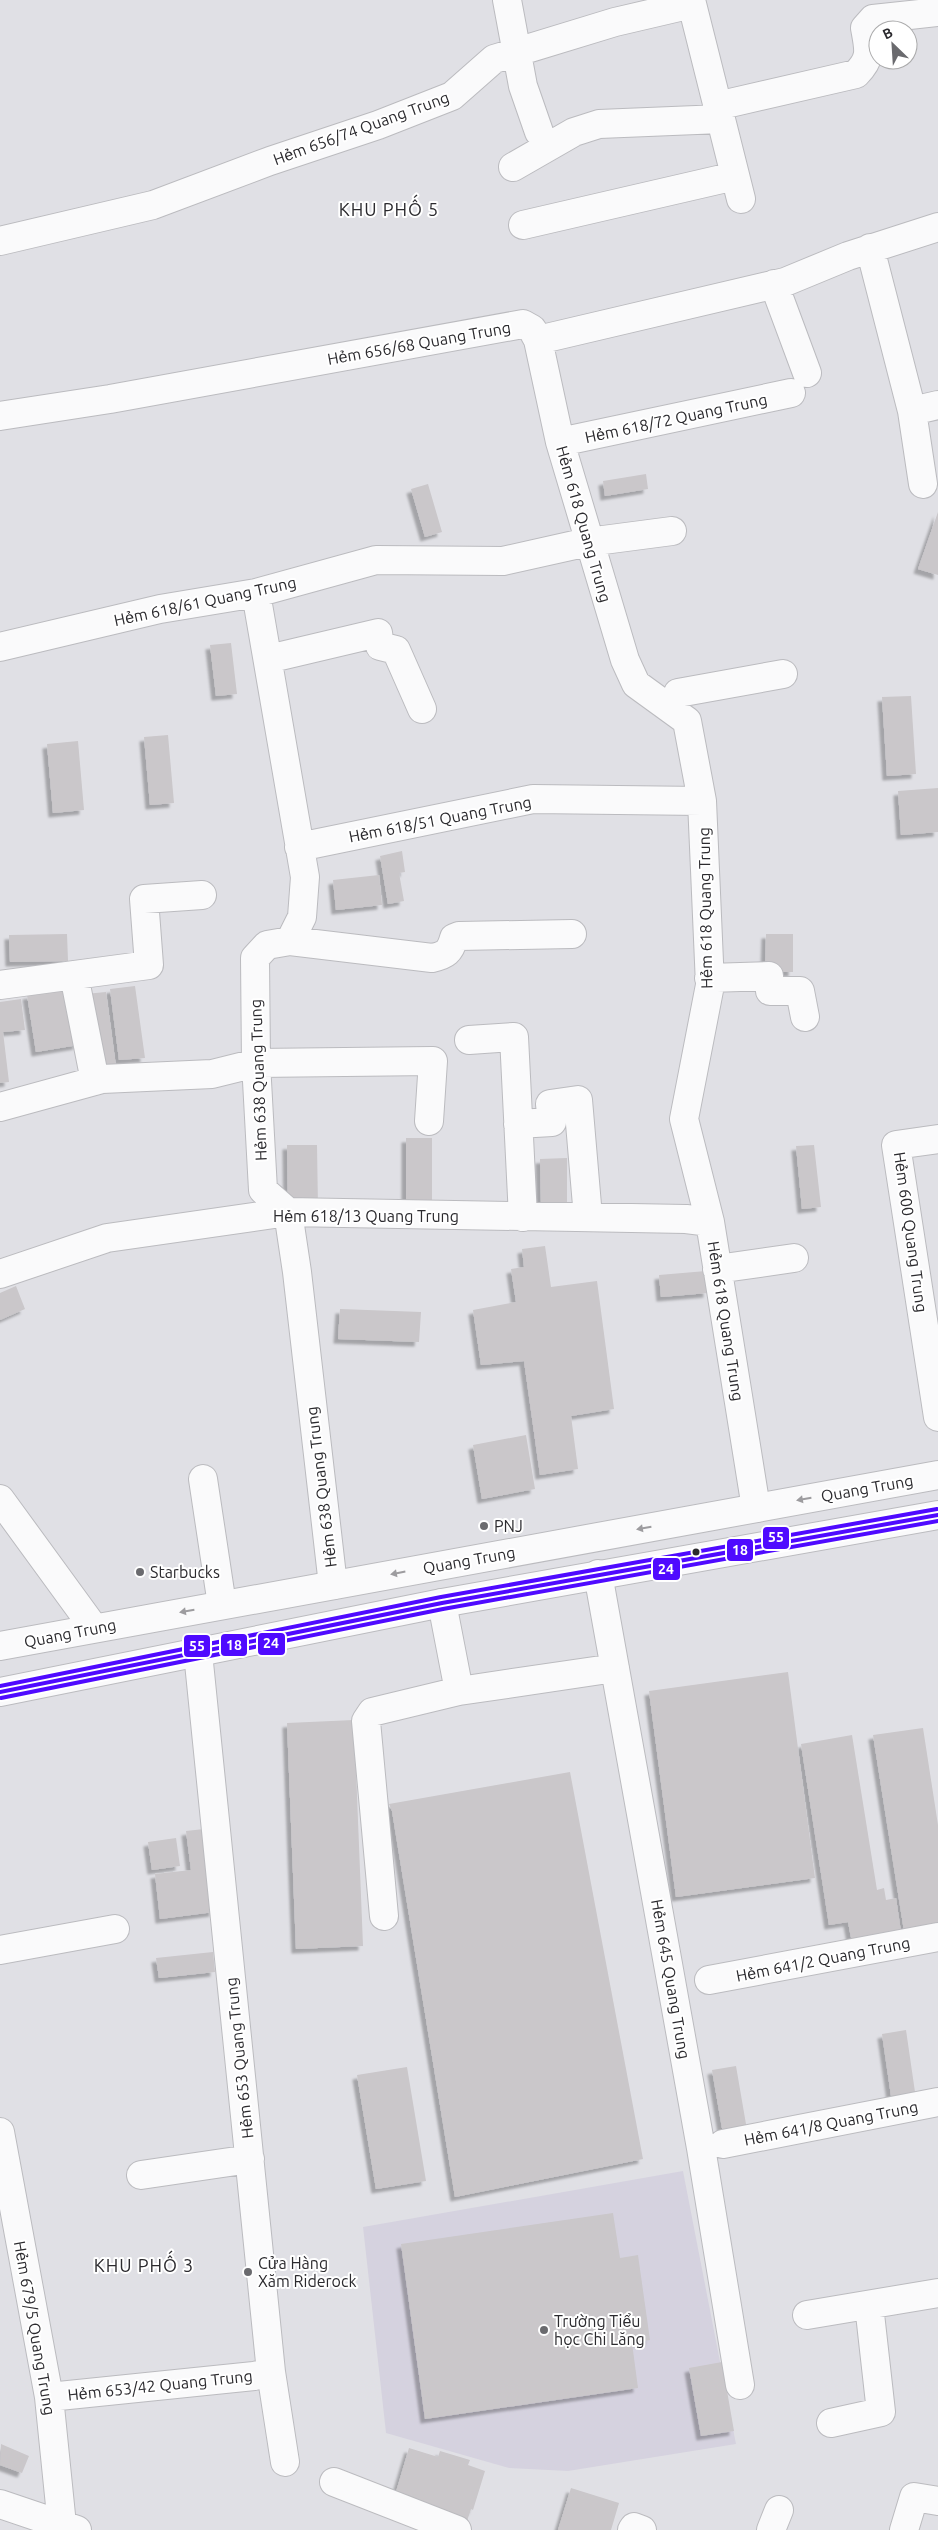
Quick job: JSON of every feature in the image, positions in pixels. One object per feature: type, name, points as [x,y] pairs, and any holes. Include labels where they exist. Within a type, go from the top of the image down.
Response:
[{"type":"street","points":[[507,0],[523,86],[539,132]]},
{"type":"street","name":"Hẻm 656/74 Quang Trung","points":[[0,241],[153,205],[270,161],[378,125],[452,96],[494,59],[615,22],[692,4],[738,187],[523,225]]},
{"type":"street","points":[[513,167],[574,132],[599,124],[719,112],[856,74],[867,64],[869,51],[865,28],[873,20],[938,12]]},
{"type":"street","points":[[538,340],[774,284],[870,248],[938,227]]},
{"type":"street","points":[[870,248],[912,411],[923,484]]},
{"type":"street","name":"Hẻm 618/72 Quang Trung","points":[[560,442],[799,383],[774,284]]},
{"type":"street","name":"Hẻm 656/68 Quang Trung","points":[[0,416],[110,399],[522,324],[532,328],[538,340]]},
{"type":"street","name":"Hẻm 618 Quang Trung","points":[[538,340],[560,442],[588,542],[625,660],[636,684],[672,708],[687,721],[702,800],[709,978],[684,1119],[710,1222],[756,1508]]},
{"type":"street","points":[[912,411],[938,405]]},
{"type":"street","name":"Hẻm 618/61 Quang Trung","points":[[0,647],[160,609],[256,593],[376,560],[503,560],[588,542],[672,531]]},
{"type":"street","points":[[256,593],[299,847],[306,877],[302,917],[290,941]]},
{"type":"street","points":[[268,659],[378,633],[380,646],[396,650],[422,709]]},
{"type":"street","points":[[672,708],[678,693],[783,674]]},
{"type":"street","name":"Hẻm 618/51 Quang Trung","points":[[299,847],[533,799],[702,800]]},
{"type":"street","points":[[0,985],[149,965],[144,899],[202,895]]},
{"type":"street","name":"Hẻm 638 Quang Trung","points":[[333,1585],[297,1272],[288,1212],[263,1190],[256,1063],[255,958],[267,945],[290,941],[432,958],[444,956],[451,950],[454,938],[459,936],[572,934]]},
{"type":"street","points":[[74,975],[95,1081]]},
{"type":"street","points":[[709,978],[769,976],[770,991],[800,991],[805,1017]]},
{"type":"street","points":[[469,1040],[514,1036],[522,1217]]},
{"type":"street","points":[[0,1107],[95,1081],[212,1074],[256,1063],[433,1061],[429,1121]]},
{"type":"street","points":[[518,1124],[552,1122],[550,1104],[578,1100],[588,1217]]},
{"type":"street","name":"Hẻm 600 Quang Trung","points":[[938,1139],[896,1145],[938,1417]]},
{"type":"street","name":"Hẻm 618/13 Quang Trung","points":[[0,1274],[107,1238],[288,1212],[686,1219],[710,1222]]},
{"type":"street","points":[[718,1269],[794,1258]]},
{"type":"street","name":"Quang Trung","points":[[0,1646],[938,1475]]},
{"type":"street","points":[[203,1479],[222,1605]]},
{"type":"street","points":[[0,1499],[94,1628]]},
{"type":"street","points":[[0,1692],[442,1603],[938,1515]]},
{"type":"street","points":[[434,1566],[459,1691]]},
{"type":"street","name":"Hẻm 645 Quang Trung","points":[[598,1574],[699,2138],[740,2385]]},
{"type":"street","name":"Hẻm 653 Quang Trung","points":[[198,1653],[271,2372],[285,2462]]},
{"type":"street","points":[[384,1916],[366,1721],[372,1712],[459,1691],[615,1668]]},
{"type":"street","points":[[0,1950],[115,1929]]},
{"type":"street","name":"Hẻm 641/2 Quang Trung","points":[[709,1980],[938,1937]]},
{"type":"street","name":"Hẻm 641/8 Quang Trung","points":[[723,2144],[938,2102]]},
{"type":"street","name":"Hẻm 679/5 Quang Trung","points":[[0,2132],[49,2397],[70,2527]]},
{"type":"street","points":[[141,2176],[250,2158]]},
{"type":"street","points":[[807,2315],[938,2293]]},
{"type":"street","points":[[831,2423],[881,2412],[869,2305]]},
{"type":"street","name":"Hẻm 653/42 Quang Trung","points":[[49,2397],[254,2376],[271,2372]]},
{"type":"street","points":[[334,2482],[457,2530]]},
{"type":"street","points":[[904,2530],[914,2496],[938,2501]]},
{"type":"street","points":[[0,2504],[70,2527]]},
{"type":"street","points":[[632,2530],[634,2526],[642,2530]]},
{"type":"shaded area","name":"Trường Tiểu học Chi Lăng","points":[[683,2171],[736,2444],[568,2471],[509,2468],[386,2433],[363,2227]]},
{"type":"building","points":[[646,474],[648,489],[605,496],[603,481]]},
{"type":"building","points":[[428,484],[442,532],[425,537],[411,489]]},
{"type":"building","points":[[938,512],[938,575],[918,569]]},
{"type":"building","points":[[231,643],[237,694],[216,696],[210,645]]},
{"type":"building","points":[[911,696],[916,774],[887,776],[882,697]]},
{"type":"building","points":[[168,735],[174,803],[150,805],[144,737]]},
{"type":"building","points":[[78,741],[84,810],[53,813],[47,744]]},
{"type":"building","points":[[938,788],[938,832],[901,835],[898,791]]},
{"type":"building","points":[[402,851],[405,872],[399,873],[404,901],[388,904],[380,856]]},
{"type":"building","points":[[379,875],[382,905],[336,910],[333,880]]},
{"type":"building","points":[[67,934],[68,961],[10,962],[9,935]]},
{"type":"building","points":[[766,934],[793,934],[793,972],[765,972]]},
{"type":"building","points":[[135,986],[145,1058],[119,1060],[110,989]]},
{"type":"building","points":[[70,989],[78,1045],[36,1052],[27,995]]},
{"type":"building","points":[[106,992],[116,1067],[95,1070],[85,994]]},
{"type":"building","points":[[21,999],[25,1030],[3,1032],[9,1082],[0,1083],[0,1002]]},
{"type":"building","points":[[406,1138],[432,1138],[432,1200],[406,1201]]},
{"type":"building","points":[[287,1145],[317,1145],[318,1208],[288,1209]]},
{"type":"building","points":[[814,1145],[821,1207],[802,1209],[796,1146]]},
{"type":"building","points":[[567,1158],[567,1204],[541,1205],[540,1159]]},
{"type":"building","points":[[545,1246],[551,1287],[597,1281],[614,1409],[571,1416],[578,1469],[540,1475],[524,1361],[481,1365],[473,1310],[516,1302],[511,1269],[524,1267],[522,1249]]},
{"type":"building","points":[[706,1271],[708,1293],[661,1297],[659,1275]]},
{"type":"building","points":[[16,1286],[25,1309],[0,1320],[0,1293]]},
{"type":"building","points":[[340,1309],[421,1312],[419,1342],[338,1339]]},
{"type":"building","points":[[526,1435],[535,1489],[482,1499],[473,1445]]},
{"type":"building","points":[[788,1672],[815,1878],[676,1897],[649,1691]]},
{"type":"building","points":[[354,1720],[363,1946],[296,1949],[287,1723]]},
{"type":"building","points":[[923,1728],[938,1825],[938,1926],[904,1931],[873,1735]]},
{"type":"building","points":[[852,1735],[877,1890],[884,1888],[886,1900],[896,1898],[901,1932],[853,1948],[848,1922],[829,1925],[801,1744]]},
{"type":"building","points":[[570,1772],[643,2159],[455,2197],[392,1811],[389,1804]]},
{"type":"building","points":[[204,1829],[214,1912],[160,1919],[155,1874],[191,1870],[186,1831]]},
{"type":"building","points":[[176,1838],[180,1866],[152,1870],[148,1842]]},
{"type":"building","points":[[213,1952],[215,1972],[159,1978],[156,1958]]},
{"type":"building","points":[[906,2030],[915,2092],[891,2096],[882,2034]]},
{"type":"building","points":[[736,2066],[747,2130],[723,2134],[712,2070]]},
{"type":"building","points":[[407,2067],[426,2181],[376,2189],[357,2075]]},
{"type":"building","points":[[613,2213],[620,2258],[638,2255],[650,2340],[632,2343],[638,2388],[425,2419],[401,2244]]},
{"type":"building","points":[[722,2362],[734,2431],[701,2436],[689,2368]]},
{"type":"building","points":[[1,2444],[29,2456],[22,2473],[0,2465]]},
{"type":"building","points":[[409,2448],[438,2457],[440,2451],[470,2460],[468,2465],[485,2471],[473,2510],[471,2509],[466,2524],[393,2502]]},
{"type":"building","points":[[571,2488],[619,2503],[611,2530],[558,2530]]},
{"type":"transit line","name":"55","points":[[0,1686],[441,1597],[937,1509]]},
{"type":"transit line","name":"18","points":[[0,1692],[442,1603],[938,1515]]},
{"type":"transit line","name":"24","points":[[1,1698],[443,1609],[938,1521]]},
{"type":"place","name":"PNJ","points":[[484,1526]]},
{"type":"place","name":"Starbucks","points":[[140,1572]]},
{"type":"place","name":"Cửa Hàng Xăm Riderock","points":[[248,2272]]},
{"type":"place","name":"Trường Tiểu học Chi Lăng","points":[[544,2330]]},
{"type":"district","name":"KHU PHỐ 5","points":[[389,210]]},
{"type":"district","name":"KHU PHỐ 3","points":[[144,2266]]}]
